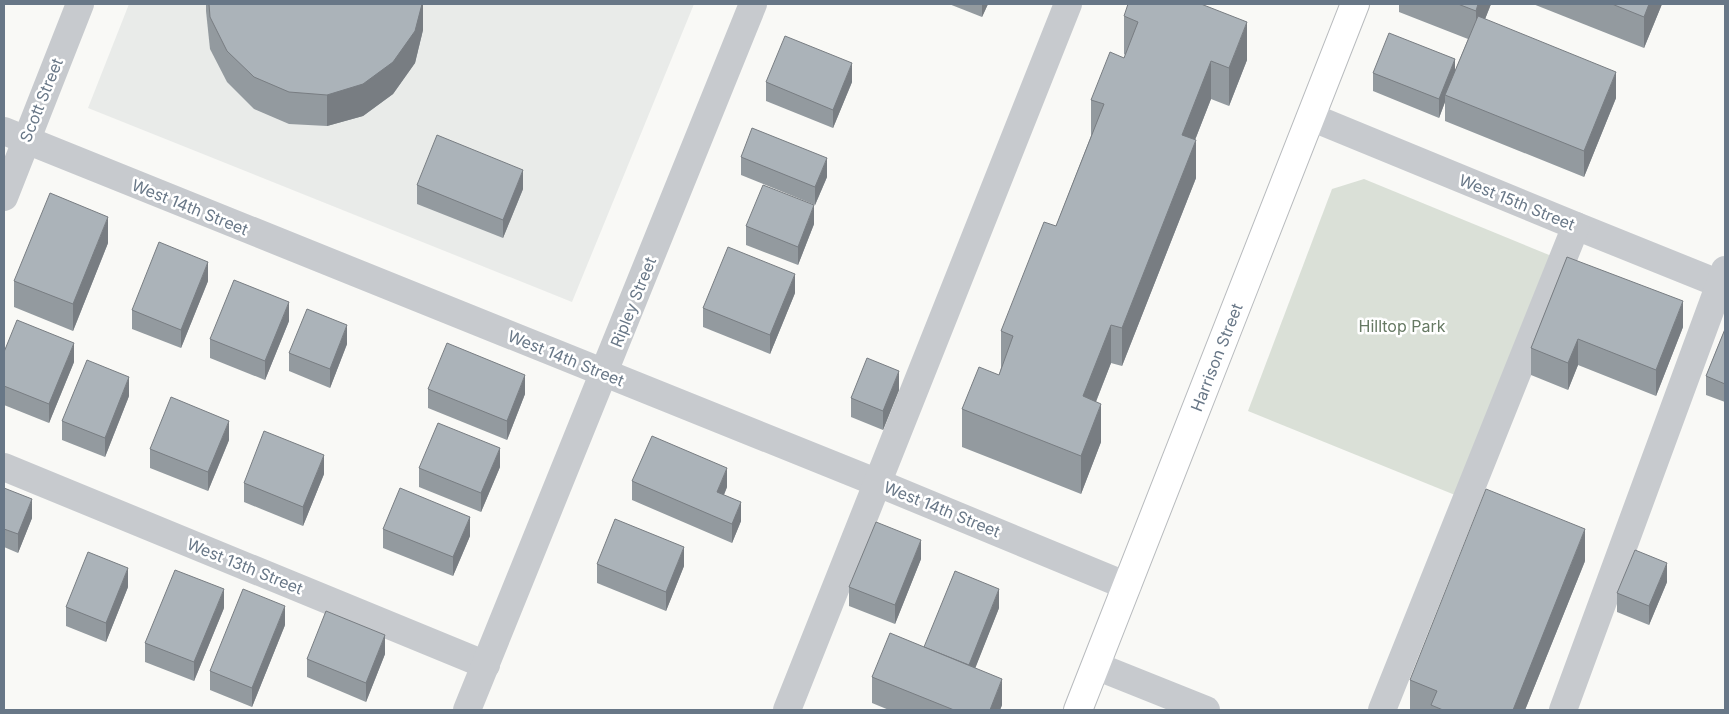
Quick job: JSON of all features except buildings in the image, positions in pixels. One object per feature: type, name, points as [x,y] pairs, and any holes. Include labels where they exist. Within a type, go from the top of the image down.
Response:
[{"type":"highway","name":"Harrison Street","points":[[1078,710],[1311,117],[1351,5]]},
{"type":"street","name":"Scott Street","points":[[4,198],[14,136],[80,4]]},
{"type":"street","name":"Ripley Street","points":[[467,710],[753,4]]},
{"type":"street","points":[[788,710],[1068,4]]},
{"type":"street","name":"West 15th Street","points":[[1311,117],[1576,226],[1724,280]]},
{"type":"street","name":"West 14th Street","points":[[14,136],[878,483],[1127,586]]},
{"type":"street","points":[[1382,710],[1576,226]]},
{"type":"street","points":[[1563,710],[1724,280]]},
{"type":"street","name":"West 13th Street","points":[[4,467],[486,665]]},
{"type":"street","points":[[1096,666],[1206,710]]},
{"type":"shaded area","points":[[129,4],[694,4],[572,302],[88,108]]},
{"type":"green space","name":"Hilltop Park","points":[[1364,179],[1554,257],[1455,495],[1248,411],[1332,189]]}]
